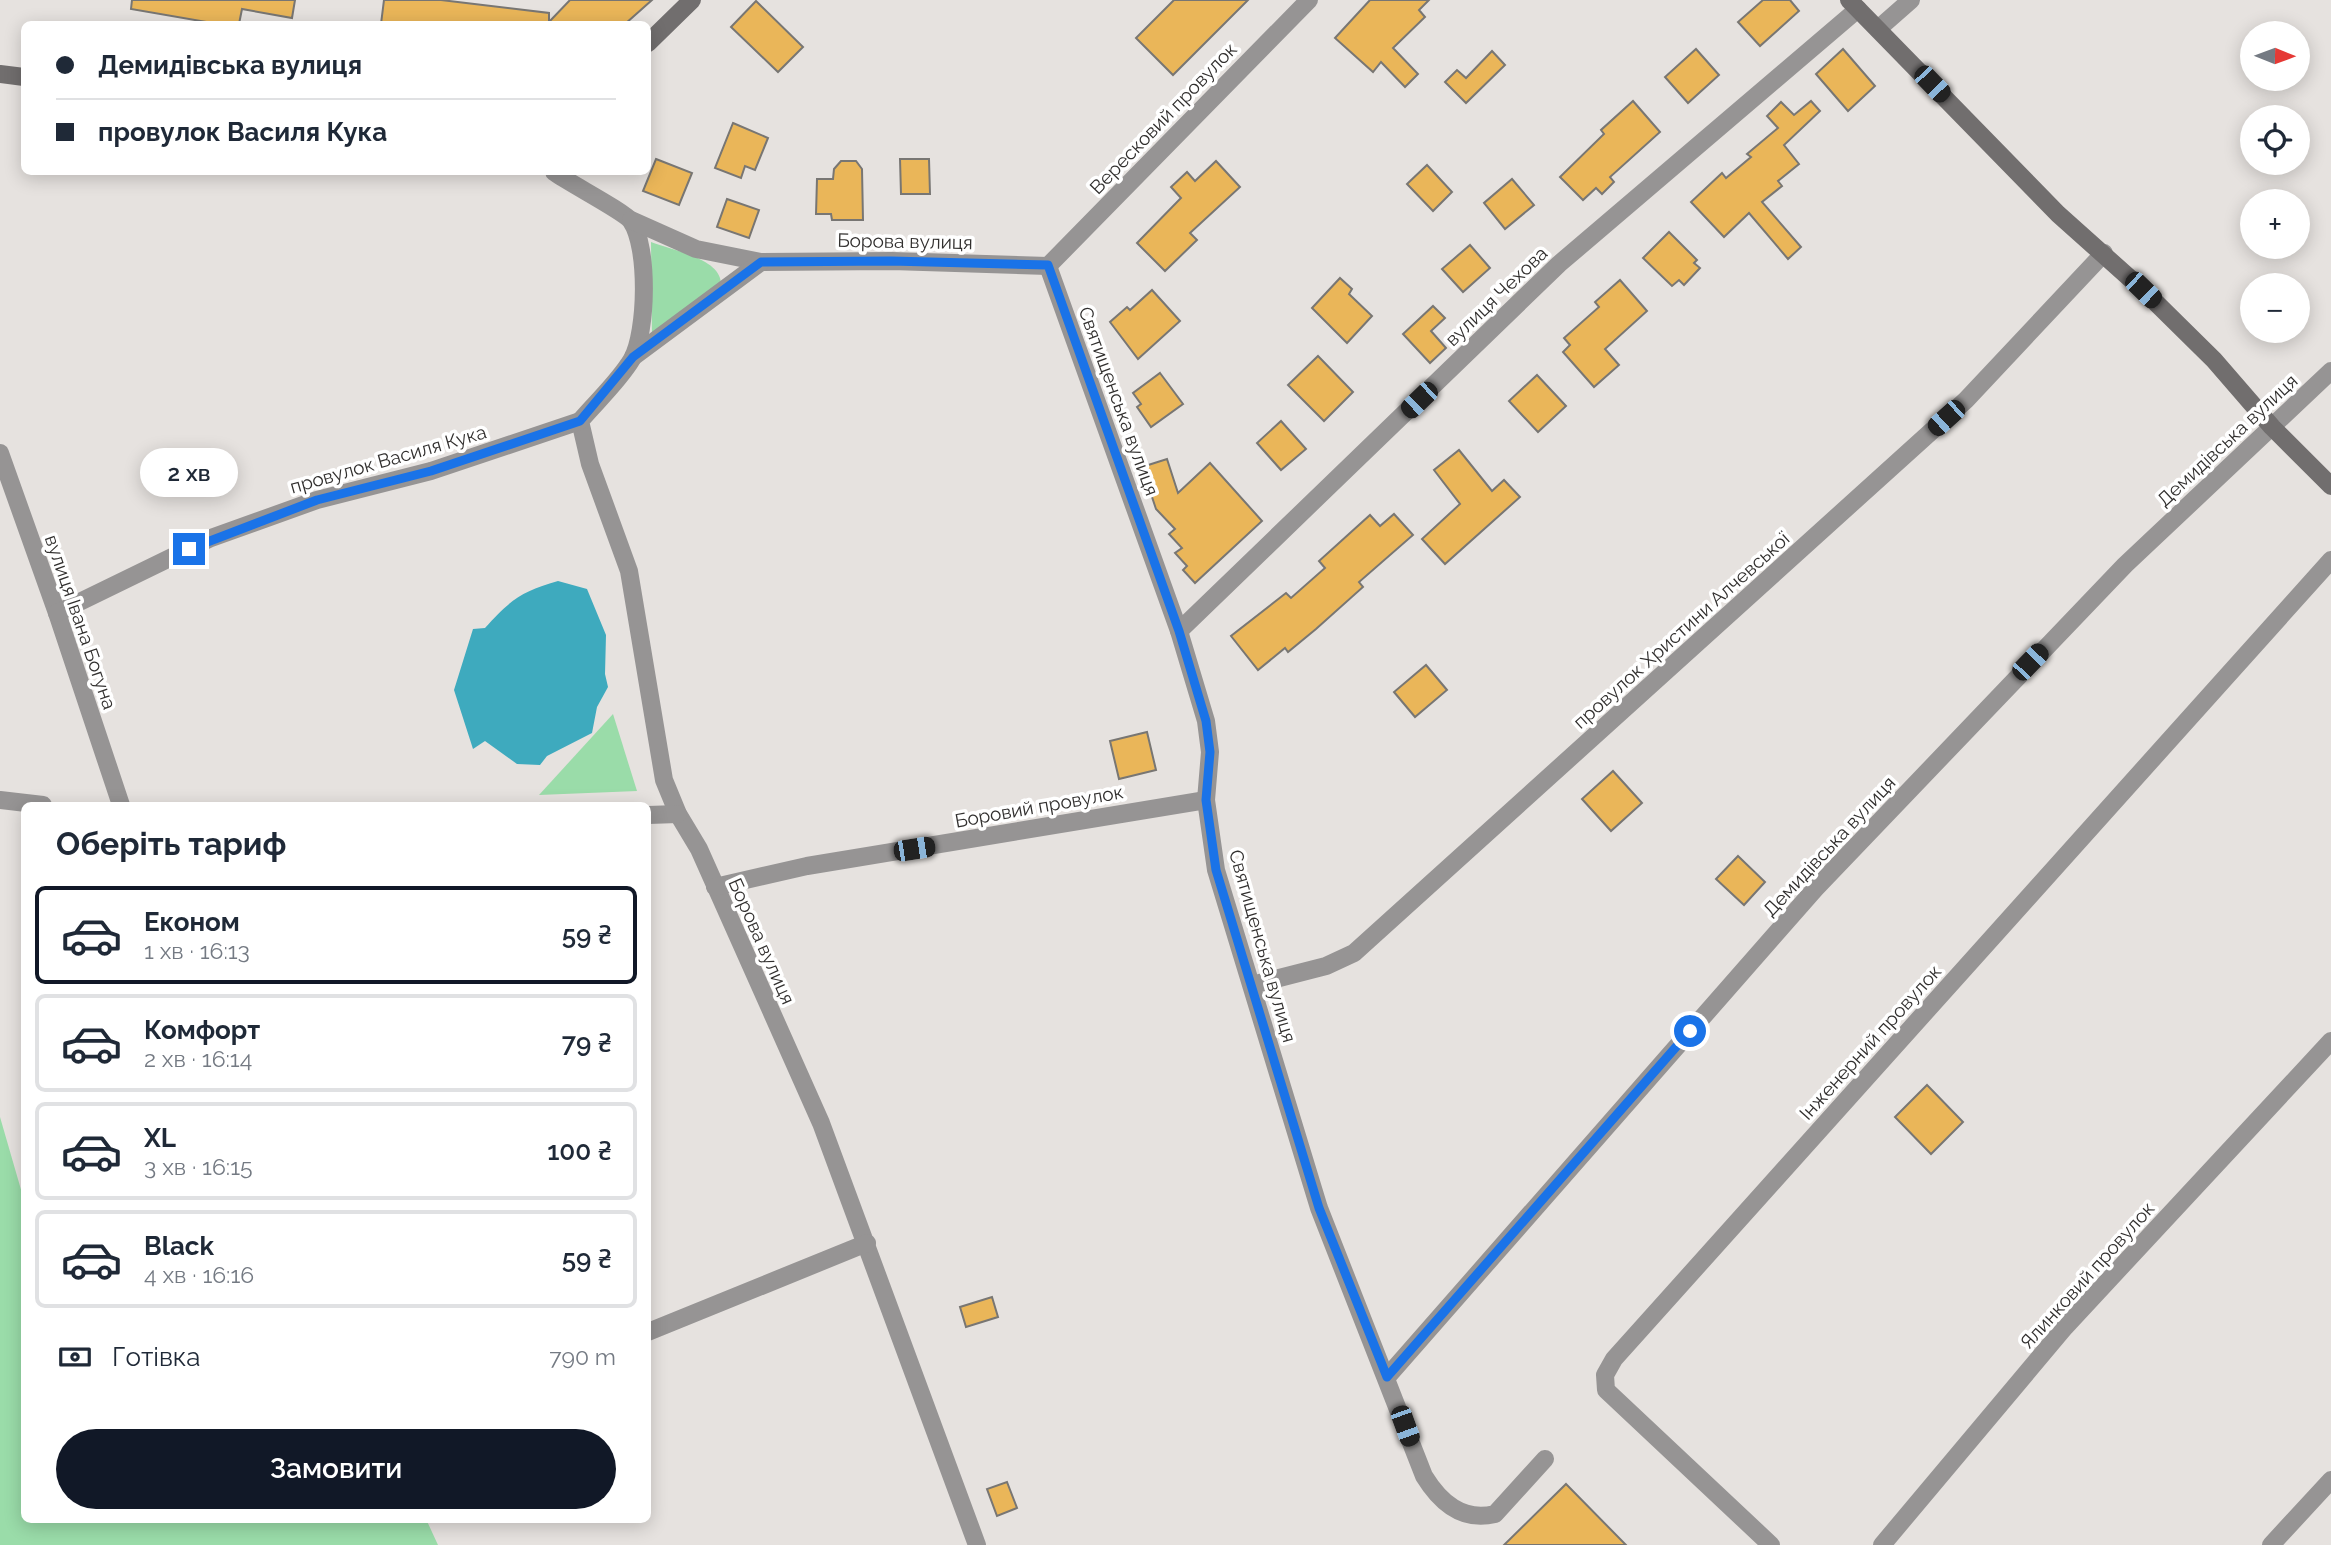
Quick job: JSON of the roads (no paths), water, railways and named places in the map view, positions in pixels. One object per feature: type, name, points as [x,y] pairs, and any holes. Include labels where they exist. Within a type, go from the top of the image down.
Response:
[{"type":"street","points":[[651,40],[692,0]]},
{"type":"street","name":"Вересковий провулок","points":[[1048,265],[1309,0]]},
{"type":"street","points":[[1878,29],[1911,0]]},
{"type":"street","points":[[1854,4],[2058,214],[2214,359],[2272,427],[2331,486]]},
{"type":"street","name":"вулиця Чехова","points":[[1179,631],[1559,264],[1854,4]]},
{"type":"street","points":[[0,74],[21,77]]},
{"type":"street","name":"Борова вулиця","points":[[559,175],[631,220],[696,249],[761,262],[891,261],[1048,265]]},
{"type":"street","points":[[631,220],[641,249],[644,296],[640,333],[633,357]]},
{"type":"street","name":"провулок Христини Алчевської","points":[[1252,985],[1326,966],[1354,953],[1966,400],[2104,254]]},
{"type":"street","points":[[580,421],[633,357],[761,262]]},
{"type":"street","name":"Святищенська вулиця","points":[[1048,265],[1179,631],[1206,721],[1210,752],[1206,800],[1216,870],[1319,1208],[1424,1476],[1441,1501],[1461,1513],[1495,1514],[1545,1459]]},
{"type":"street","name":"Демидівська вулиця","points":[[1387,1377],[1815,889],[2125,565],[2331,371]]},
{"type":"street","name":"Борова вулиця","points":[[580,421],[590,464],[629,570],[664,780],[678,814],[699,849],[821,1123],[977,1545]]},
{"type":"street","name":"провулок Василя Кука","points":[[57,613],[211,538],[317,500],[431,471],[580,421]]},
{"type":"street","name":"вулиця Івана Богуна","points":[[0,453],[120,802]]},
{"type":"street","name":"Інженерний провулок","points":[[1771,1545],[1606,1391],[1605,1375],[1614,1359],[2331,560]]},
{"type":"street","points":[[0,800],[21,802]]},
{"type":"street","name":"Боровий провулок","points":[[715,887],[807,866],[1206,800]]},
{"type":"street","points":[[651,815],[678,814]]},
{"type":"street","name":"Ялинковий провулок","points":[[1882,1545],[2066,1327],[2331,1041]]},
{"type":"street","points":[[651,1331],[867,1243]]},
{"type":"street","points":[[2271,1545],[2331,1480]]},
{"type":"water","points":[[558,581],[587,589],[606,635],[605,674],[608,687],[597,707],[592,733],[547,756],[540,765],[517,764],[485,741],[473,749],[454,690],[473,629],[485,628],[510,603],[526,593]]}]
